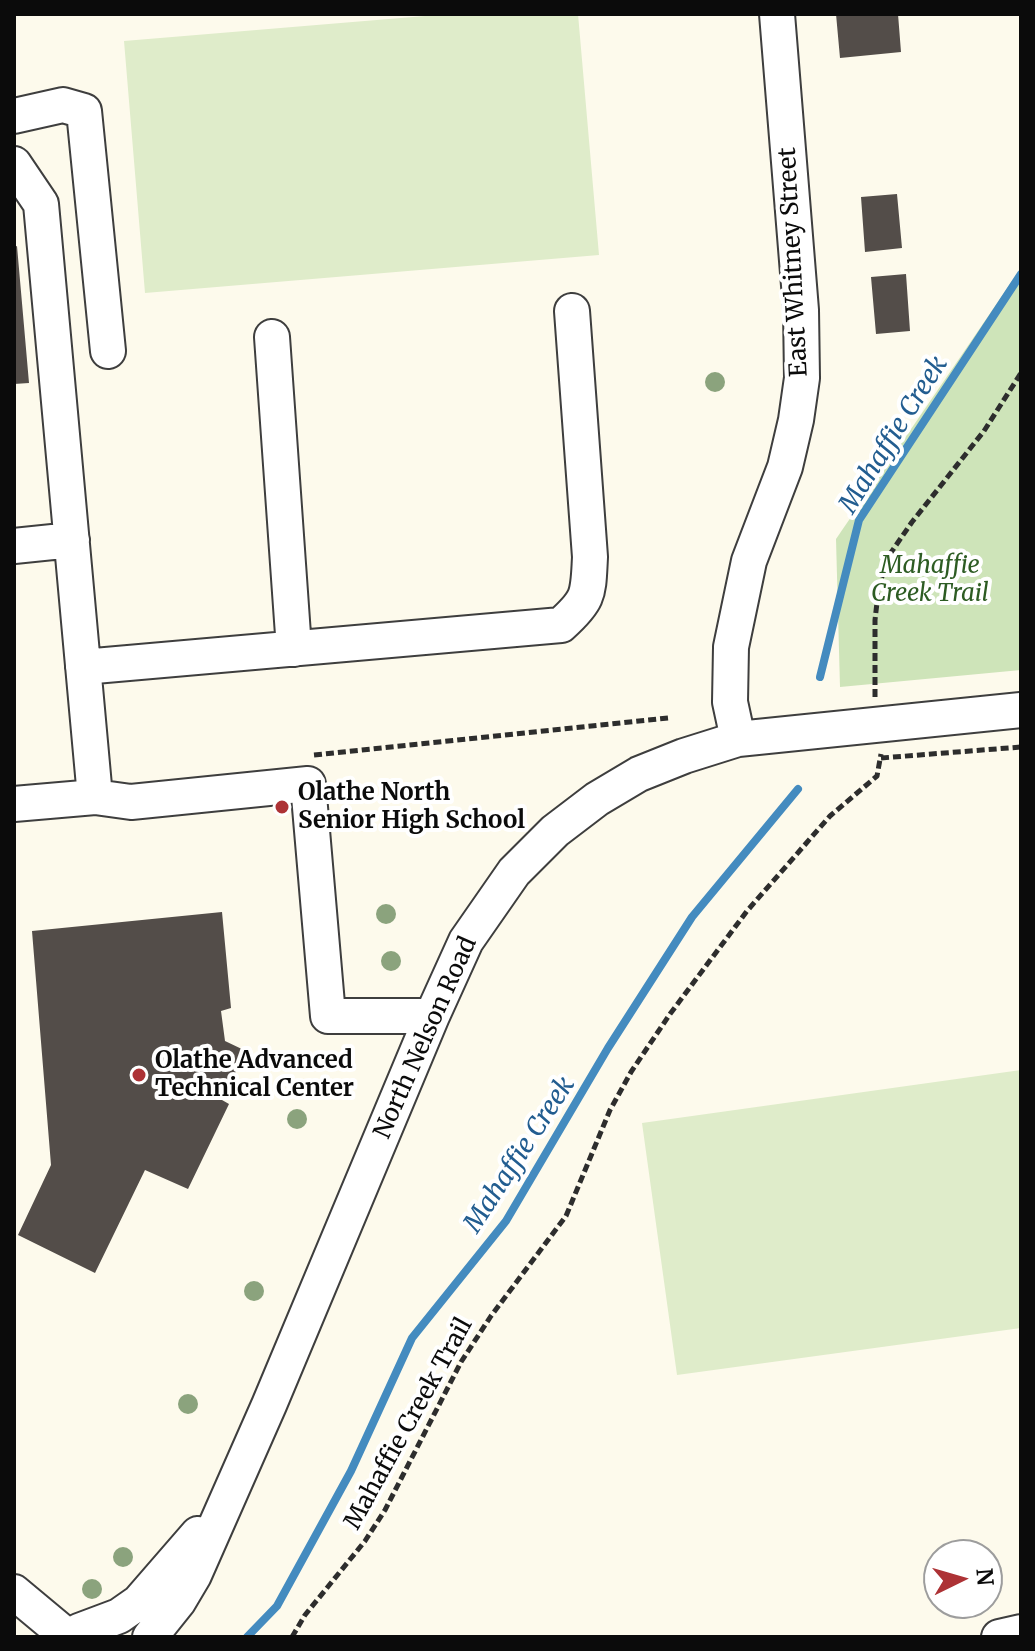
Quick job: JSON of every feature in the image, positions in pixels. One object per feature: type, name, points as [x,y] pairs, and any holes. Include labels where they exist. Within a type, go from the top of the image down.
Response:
[{"type":"street","name":"East Whitney Street","points":[[738,739],[730,702],[731,647],[749,561],[785,467],[802,378],[801,310],[777,14]]},
{"type":"street","points":[[14,116],[63,105],[84,111],[108,351]]},
{"type":"street","points":[[14,164],[41,204],[95,797]]},
{"type":"street","points":[[83,667],[561,625],[577,612],[588,595],[590,557],[572,311]]},
{"type":"street","points":[[272,337],[294,649]]},
{"type":"street","points":[[14,546],[72,540]]},
{"type":"street","name":"North Nelson Road","points":[[150,1637],[178,1602],[194,1575],[466,941],[514,872],[555,831],[597,799],[639,774],[684,756],[738,739],[1021,710]]},
{"type":"street","points":[[14,804],[95,797],[131,802],[308,784],[328,1016],[432,1016]]},
{"type":"street","name":"North Nelson Road","points":[[71,1634],[119,1616],[139,1602],[228,1496]]},
{"type":"street","points":[[14,1592],[71,1634]]},
{"type":"street","points":[[999,1637],[1021,1632]]},
{"type":"path","points":[[1021,373],[984,431],[890,554],[879,585],[873,688],[881,758],[1021,747]]},
{"type":"path","points":[[307,756],[668,718]]},
{"type":"path","name":"Mahaffie Creek Trail","points":[[292,1637],[305,1615],[372,1531],[461,1362],[491,1316],[566,1216],[610,1110],[646,1048],[747,911],[830,816],[877,776],[881,758]]},
{"type":"green space","points":[[449,14],[578,14],[599,255],[145,293],[124,41]]},
{"type":"green space","name":"Mahaffie Creek Trail","points":[[1021,268],[1021,670],[840,687],[836,539]]},
{"type":"green space","points":[[1021,1070],[1021,1328],[677,1375],[642,1123]]},
{"type":"building","points":[[836,14],[898,14],[901,52],[840,58]]},
{"type":"building","points":[[897,194],[902,248],[865,252],[861,197]]},
{"type":"building","points":[[17,246],[29,383],[14,384],[14,247]]},
{"type":"building","points":[[906,274],[910,331],[876,334],[871,277]]},
{"type":"building","name":"Olathe Advanced Technical Center","points":[[222,912],[231,1008],[221,1011],[225,1041],[246,1051],[222,1100],[229,1104],[188,1189],[145,1170],[95,1273],[18,1235],[51,1165],[32,931]]},
{"type":"waterway","name":"Mahaffie Creek","points":[[820,677],[859,520],[1021,274]]},
{"type":"waterway","name":"Mahaffie Creek","points":[[247,1637],[277,1606],[351,1471],[412,1338],[506,1221],[608,1048],[692,917],[798,789]]},
{"type":"place","name":"Olathe North Senior High School","points":[[282,807]]},
{"type":"place","name":"Olathe Advanced Technical Center","points":[[139,1075]]}]
